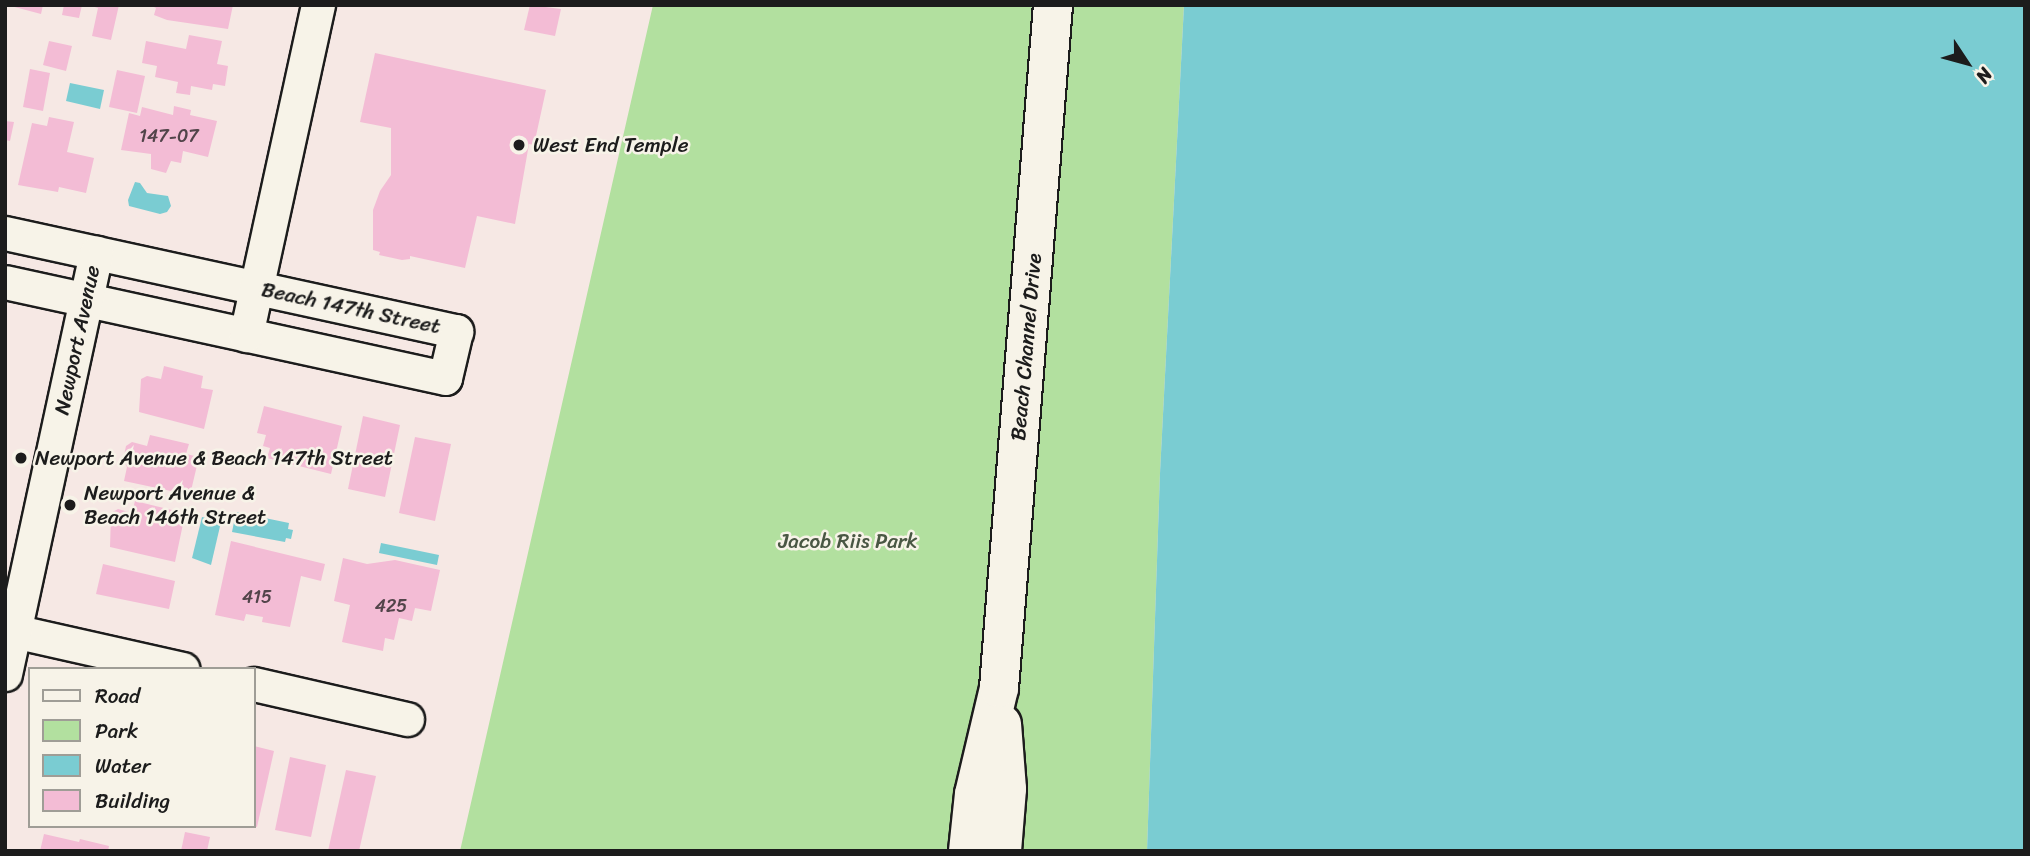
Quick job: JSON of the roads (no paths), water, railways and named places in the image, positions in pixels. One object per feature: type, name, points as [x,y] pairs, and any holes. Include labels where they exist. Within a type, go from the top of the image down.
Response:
[{"type":"main road","name":"Beach Channel Drive","points":[[968,851],[974,794],[999,688],[1053,5]]},
{"type":"main road","name":"Beach Channel Drive","points":[[999,688],[1007,789],[1002,851]]},
{"type":"street","points":[[246,335],[318,5]]},
{"type":"street","name":"Beach 147th Street","points":[[5,233],[456,331],[445,378],[5,282]]},
{"type":"street","name":"Newport Avenue","points":[[5,674],[10,630],[96,253]]},
{"type":"street","points":[[10,630],[174,667]]},
{"type":"street","points":[[256,684],[407,719]]},
{"type":"water","points":[[1184,5],[2025,5],[2025,851],[1147,851],[1160,473]]},
{"type":"water","points":[[70,83],[104,90],[100,109],[66,101]]},
{"type":"water","points":[[135,182],[140,183],[147,193],[168,196],[171,206],[167,212],[160,214],[129,206],[128,200]]},
{"type":"water","points":[[236,512],[289,523],[288,529],[293,530],[291,539],[286,538],[285,542],[232,532]]},
{"type":"water","points":[[202,517],[221,522],[211,565],[192,558]]},
{"type":"water","points":[[381,543],[439,555],[437,565],[379,553]]},
{"type":"place","name":"West End Temple","points":[[519,145]]},
{"type":"place","name":"Newport Avenue & Beach 147th Street","points":[[21,458]]},
{"type":"place","name":"Newport Avenue & Beach 146th Street","points":[[70,505]]},
{"type":"park label","name":"Jacob Riis Park","points":[[848,541]]}]
